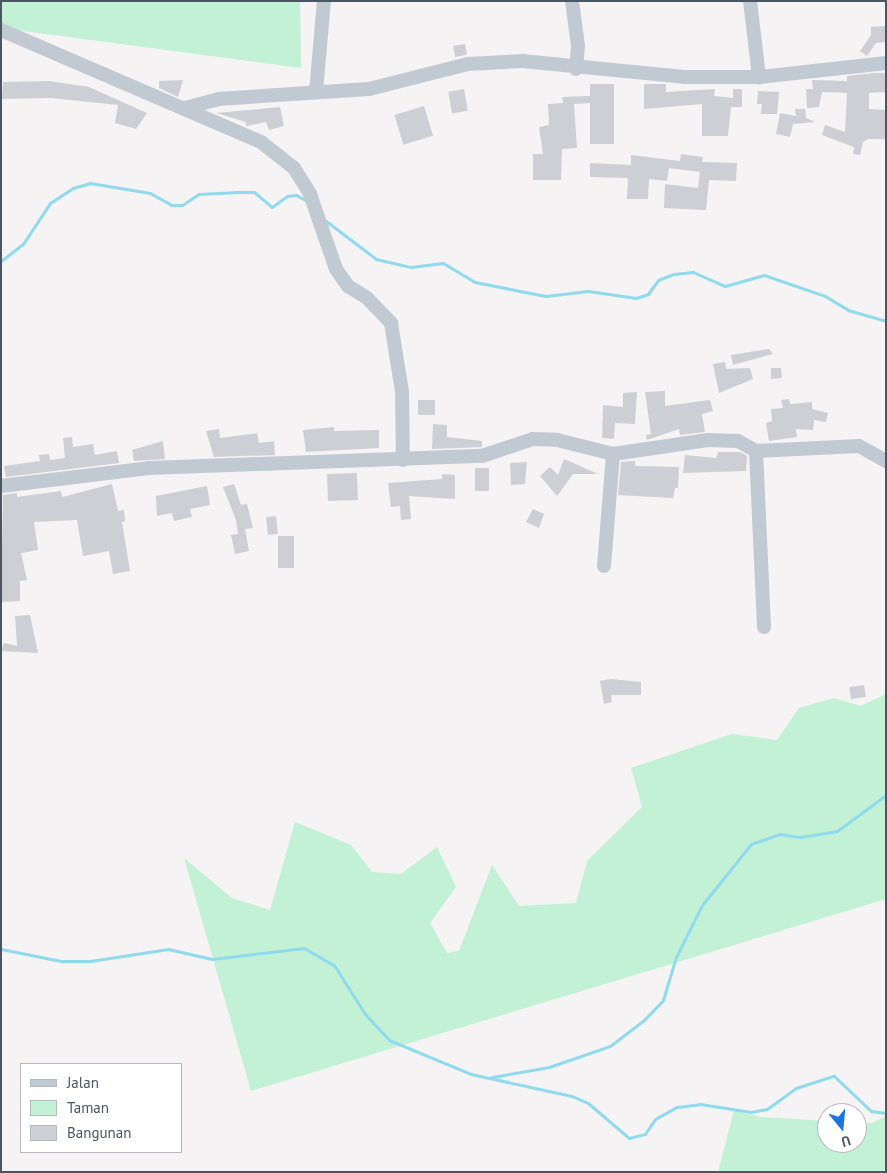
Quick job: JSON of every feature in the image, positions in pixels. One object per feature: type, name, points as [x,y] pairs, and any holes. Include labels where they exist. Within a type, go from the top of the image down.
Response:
[{"type":"street","points":[[316,92],[324,1]]},
{"type":"street","points":[[572,1],[578,42],[576,69]]},
{"type":"street","points":[[750,1],[759,77]]},
{"type":"street","points":[[1,30],[261,142],[294,168],[310,194],[336,269],[348,286],[367,298],[390,323],[402,392],[403,460]]},
{"type":"street","points":[[185,108],[218,99],[369,89],[468,64],[522,61],[576,69],[684,77],[759,77],[886,63]]},
{"type":"street","points":[[1,486],[149,468],[482,456],[533,439],[557,440],[613,454],[708,440],[738,441],[756,451],[859,446],[886,461]]},
{"type":"street","points":[[756,451],[764,627]]},
{"type":"street","points":[[604,566],[613,454]]},
{"type":"green space","points":[[1,1],[300,1],[301,68],[1,28]]},
{"type":"green space","points":[[886,694],[886,899],[251,1091],[184,858],[232,898],[270,910],[295,822],[351,845],[372,872],[401,874],[437,847],[456,887],[430,923],[447,953],[459,951],[492,865],[519,906],[576,903],[587,861],[642,807],[631,768],[732,734],[777,740],[799,708],[834,698],[861,706]]},
{"type":"green space","points":[[734,1110],[760,1117],[817,1120],[817,1153],[867,1153],[867,1123],[872,1123],[886,1116],[886,1172],[718,1172]]},
{"type":"building","points":[[886,26],[886,42],[876,43],[867,56],[860,51],[871,35],[871,27]]},
{"type":"building","points":[[465,44],[467,55],[455,57],[453,46]]},
{"type":"building","points":[[886,73],[886,92],[869,93],[869,109],[886,110],[886,139],[868,139],[863,142],[860,155],[853,154],[854,147],[822,135],[825,125],[845,132],[847,93],[822,92],[819,107],[807,108],[806,89],[813,89],[812,80],[847,81],[847,76]]},
{"type":"building","points":[[183,80],[178,97],[159,88],[159,81]]},
{"type":"building","points":[[49,81],[89,87],[147,113],[136,129],[115,123],[118,105],[51,98],[2,99],[3,82]]},
{"type":"building","points":[[590,84],[614,84],[614,144],[590,144],[590,103],[574,104],[577,148],[562,149],[561,180],[533,180],[533,154],[543,154],[539,127],[549,125],[548,104],[563,103],[562,97],[590,96]]},
{"type":"building","points":[[644,84],[666,84],[666,92],[715,89],[714,96],[733,98],[733,89],[742,89],[742,107],[731,107],[728,136],[702,136],[702,104],[644,109]]},
{"type":"building","points":[[464,89],[468,111],[452,113],[448,92]]},
{"type":"building","points":[[758,91],[779,92],[777,114],[761,114],[762,104],[757,104]]},
{"type":"building","points":[[424,106],[433,136],[403,145],[394,115]]},
{"type":"building","points":[[280,107],[284,126],[269,130],[266,122],[246,126],[246,122],[216,113]]},
{"type":"building","points":[[795,109],[805,109],[806,118],[815,122],[793,124],[790,137],[776,134],[780,113],[796,116]]},
{"type":"building","points":[[681,154],[703,157],[702,162],[737,163],[736,181],[709,180],[706,210],[664,208],[665,184],[698,188],[700,172],[669,168],[667,181],[649,179],[648,199],[627,199],[628,178],[590,177],[590,163],[631,165],[631,155],[680,161]]},
{"type":"building","points":[[769,349],[773,354],[733,365],[731,355]]},
{"type":"building","points":[[725,362],[726,369],[750,368],[753,379],[719,393],[713,364]]},
{"type":"building","points":[[771,368],[781,368],[782,378],[771,379]]},
{"type":"building","points":[[665,391],[665,406],[710,400],[713,411],[702,414],[705,432],[680,435],[679,429],[647,440],[646,435],[651,434],[645,392]]},
{"type":"building","points":[[637,392],[635,424],[615,423],[614,439],[602,438],[603,405],[623,407],[623,393]]},
{"type":"building","points":[[789,399],[790,404],[812,402],[812,409],[828,413],[826,422],[814,420],[813,430],[796,429],[797,437],[769,441],[766,423],[772,421],[771,409],[783,408],[781,400]]},
{"type":"building","points":[[418,400],[435,400],[435,415],[418,415]]},
{"type":"building","points":[[433,424],[447,425],[447,437],[482,441],[482,447],[432,449]]},
{"type":"building","points":[[334,427],[334,431],[379,430],[379,448],[306,452],[303,430]]},
{"type":"building","points":[[219,429],[220,438],[257,433],[259,443],[274,441],[275,455],[214,457],[206,431]]},
{"type":"building","points":[[72,437],[73,447],[93,444],[95,455],[117,451],[119,463],[6,477],[4,466],[40,461],[39,455],[49,454],[50,460],[65,458],[63,438]]},
{"type":"building","points":[[163,441],[165,459],[134,461],[132,450]]},
{"type":"building","points":[[718,452],[740,452],[747,456],[746,471],[683,473],[685,455],[716,458]]},
{"type":"building","points":[[564,459],[598,474],[573,474],[557,496],[540,476],[550,467],[558,475]]},
{"type":"building","points":[[635,461],[635,466],[679,467],[678,488],[675,488],[673,498],[618,495],[621,462]]},
{"type":"building","points":[[527,462],[525,484],[511,485],[510,463]]},
{"type":"building","points":[[475,468],[489,468],[489,491],[475,491]]},
{"type":"building","points":[[357,473],[358,500],[328,501],[327,474]]},
{"type":"building","points":[[442,474],[455,475],[455,499],[409,496],[411,519],[401,520],[400,506],[391,507],[388,483],[442,479]]},
{"type":"building","points":[[112,484],[118,511],[124,510],[125,521],[122,522],[130,571],[113,574],[109,551],[83,556],[77,520],[34,522],[38,550],[21,553],[27,580],[20,581],[20,601],[1,602],[3,495],[17,493],[17,497],[61,491],[62,497]]},
{"type":"building","points":[[234,484],[241,505],[247,504],[253,528],[245,529],[249,551],[235,554],[231,535],[238,534],[236,520],[223,487]]},
{"type":"building","points":[[207,486],[210,505],[190,509],[192,517],[174,521],[172,513],[157,516],[156,496]]},
{"type":"building","points":[[533,509],[544,514],[539,528],[526,522]]},
{"type":"building","points":[[276,516],[278,534],[268,535],[266,517]]},
{"type":"building","points":[[278,536],[294,536],[294,568],[278,568]]},
{"type":"building","points":[[30,615],[38,653],[1,651],[4,643],[17,646],[15,616]]},
{"type":"building","points":[[611,679],[641,682],[641,695],[611,695],[612,702],[604,704],[600,681]]},
{"type":"building","points":[[864,685],[866,697],[851,699],[849,687]]},
{"type":"waterway","points":[[1,261],[23,244],[50,203],[73,188],[90,183],[150,193],[172,205],[182,205],[199,194],[234,192],[254,192],[272,207],[287,196],[296,195],[307,201]]},
{"type":"waterway","points":[[326,221],[376,259],[411,267],[443,263],[475,282],[546,296],[588,291],[636,298],[648,294],[658,280],[674,274],[693,272],[725,286],[764,275],[825,296],[848,310],[886,321]]},
{"type":"waterway","points":[[492,1077],[549,1067],[610,1046],[644,1020],[663,1000],[676,957],[702,905],[751,844],[780,834],[800,837],[837,831],[886,795]]},
{"type":"waterway","points":[[1,949],[61,961],[90,961],[168,949],[212,959],[304,948],[334,965],[365,1014],[389,1040],[471,1074],[572,1096],[588,1103],[629,1138],[645,1134],[655,1119],[677,1107],[700,1104],[751,1112],[767,1109],[796,1088],[834,1076],[871,1111],[886,1113]]}]
